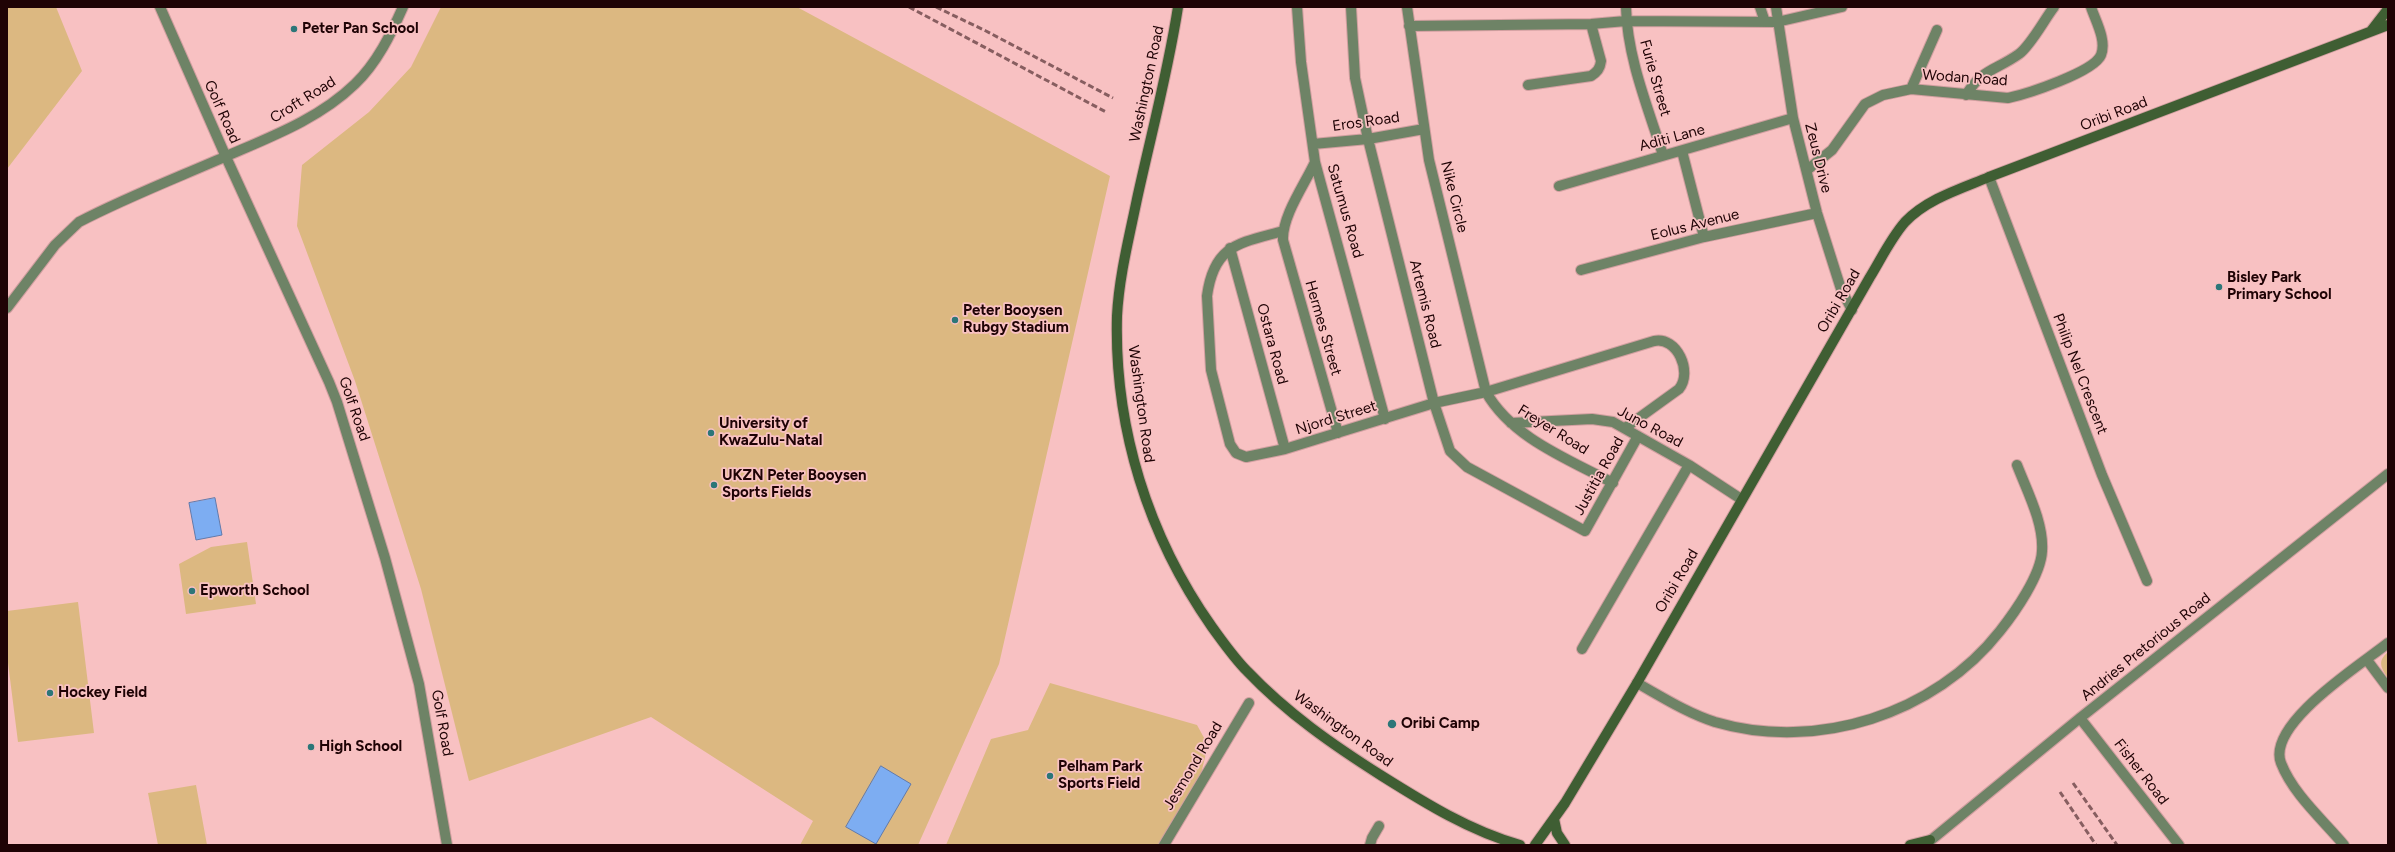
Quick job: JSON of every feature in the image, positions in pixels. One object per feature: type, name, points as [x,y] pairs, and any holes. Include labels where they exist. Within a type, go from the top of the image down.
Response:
[{"type":"street","name":"Golf Road","points":[[160,7],[337,402],[385,558],[420,684],[447,845]]},
{"type":"street","name":"Croft Road","points":[[7,308],[55,245],[79,222],[300,123],[345,93],[356,83],[380,52],[403,7]]},
{"type":"street","name":"Washington Road","points":[[1178,7],[1123,264],[1117,314],[1117,346],[1125,420],[1136,474],[1147,505],[1175,566],[1201,610],[1245,669],[1268,692],[1304,723],[1371,769],[1442,811],[1499,842],[1520,845]]},
{"type":"street","name":"Satumus Road","points":[[1297,7],[1301,62],[1315,162],[1385,419]]},
{"type":"street","name":"Artemis Road","points":[[1350,7],[1355,78],[1368,139],[1434,403],[1447,445],[1459,462],[1585,531]]},
{"type":"street","name":"Nike Circle","points":[[1407,7],[1424,129],[1486,392]]},
{"type":"street","name":"Furie Street","points":[[1626,7],[1626,21],[1632,56],[1663,155]]},
{"type":"street","points":[[1760,7],[1765,22]]},
{"type":"street","name":"Zeus Drive","points":[[1776,7],[1777,22],[1793,118],[1817,213],[1840,289],[1852,310]]},
{"type":"street","points":[[1409,26],[1591,24],[1626,21],[1777,22],[1842,7]]},
{"type":"street","points":[[1966,95],[1976,81],[1986,71],[2020,54],[2054,7]]},
{"type":"street","name":"Wodan Road","points":[[1807,170],[1832,150],[1865,104],[1883,95],[1911,89],[1998,99],[2020,96],[2091,67],[2096,63],[2102,49],[2100,35],[2091,7]]},
{"type":"street","points":[[2368,34],[2388,9]]},
{"type":"street","points":[[1528,85],[1590,76],[1596,73],[1601,61],[1591,24]]},
{"type":"street","name":"Oribi Road","points":[[1535,845],[1554,819],[1637,683],[1741,499],[1881,258],[1905,222],[1940,197],[1989,177],[2368,34],[2388,25]]},
{"type":"street","name":"Wodan Road","points":[[1911,89],[1937,30]]},
{"type":"street","name":"Aditi Lane","points":[[1559,186],[1793,118]]},
{"type":"street","name":"Eros Road","points":[[1313,144],[1368,139],[1424,129]]},
{"type":"street","points":[[1682,151],[1704,236]]},
{"type":"street","points":[[1230,248],[1282,231],[1315,162]]},
{"type":"street","name":"Philip Nel Crescent","points":[[1989,177],[2102,475],[2147,581]]},
{"type":"street","name":"Eolus Avenue","points":[[1581,270],[1704,236],[1817,213]]},
{"type":"street","name":"Hermes Street","points":[[1282,231],[1285,250],[1338,433]]},
{"type":"street","name":"Njord Street","points":[[1230,248],[1214,272],[1207,296],[1210,364],[1215,391],[1230,444],[1236,452],[1246,457],[1286,449],[1434,403],[1486,392],[1660,340],[1669,342],[1677,351],[1685,374],[1684,382],[1679,389],[1625,428]]},
{"type":"street","name":"Ostara Road","points":[[1230,248],[1286,449]]},
{"type":"street","name":"Freyer Road","points":[[1486,392],[1499,412],[1510,424],[1546,447],[1613,483]]},
{"type":"street","name":"Juno Road","points":[[1510,424],[1604,420],[1625,428],[1689,465],[1741,499]]},
{"type":"street","name":"Justitia Road","points":[[1585,531],[1638,436]]},
{"type":"street","points":[[1582,649],[1689,465]]},
{"type":"street","points":[[1637,683],[1696,715],[1714,721],[1769,732],[1823,730],[1872,719],[1896,711],[1938,687],[1958,674],[1984,651],[2008,621],[2038,568],[2042,552],[2042,536],[2017,465]]},
{"type":"street","name":"Andries Pretorious Road","points":[[1928,842],[2080,718],[2388,474]]},
{"type":"street","points":[[2344,845],[2296,788],[2280,761],[2280,745],[2294,720],[2388,643]]},
{"type":"street","points":[[2367,660],[2388,688]]},
{"type":"street","name":"Jesmond Road","points":[[1164,845],[1249,703]]},
{"type":"street","name":"Fisher Road","points":[[2080,718],[2179,845]]},
{"type":"street","points":[[1554,819],[1558,832],[1565,845]]},
{"type":"street","points":[[1370,845],[1379,826]]},
{"type":"street","points":[[1910,845],[1928,842]]},
{"type":"shaded area","points":[[7,7],[56,7],[82,71],[7,169]]},
{"type":"shaded area","name":"UKZN Peter Booysen Sports Fields","points":[[441,7],[797,7],[1110,176],[999,664],[918,845],[800,845],[813,821],[651,717],[469,781],[421,589],[355,381],[297,226],[302,165],[369,112],[411,67]]},
{"type":"shaded area","points":[[247,542],[256,604],[186,614],[179,564],[211,547]]},
{"type":"shaded area","name":"Hockey Field","points":[[78,602],[94,733],[18,742],[7,655],[7,611]]},
{"type":"shaded area","points":[[2388,652],[2388,678],[2382,668],[2381,662],[2382,658]]},
{"type":"shaded area","points":[[1050,683],[1197,725],[1208,745],[1194,803],[1169,845],[946,845],[991,739],[1028,730]]},
{"type":"shaded area","points":[[196,785],[207,845],[158,845],[148,793]]},
{"type":"water","points":[[215,498],[222,535],[196,540],[189,503]]},
{"type":"water","points":[[881,766],[911,784],[876,844],[846,827]]},
{"type":"railway","points":[[909,7],[1106,112]]},
{"type":"railway","points":[[936,7],[986,31],[1113,98]]},
{"type":"railway","points":[[2073,783],[2117,845]]},
{"type":"railway","points":[[2060,792],[2096,845]]},
{"type":"place","name":"Peter Pan School","points":[[294,29]]},
{"type":"place","name":"Bisley Park Primary School","points":[[2219,287]]},
{"type":"place","name":"Peter Booysen Rubgy Stadium","points":[[955,320]]},
{"type":"place","name":"University of KwaZulu-Natal","points":[[711,433]]},
{"type":"place","name":"UKZN Peter Booysen Sports Fields","points":[[714,485]]},
{"type":"place","name":"Epworth School","points":[[192,591]]},
{"type":"place","name":"Hockey Field","points":[[50,693]]},
{"type":"place","name":"Oribi Camp","points":[[1392,724]]},
{"type":"place","name":"High School","points":[[311,747]]},
{"type":"place","name":"Pelham Park Sports Field","points":[[1050,776]]}]
